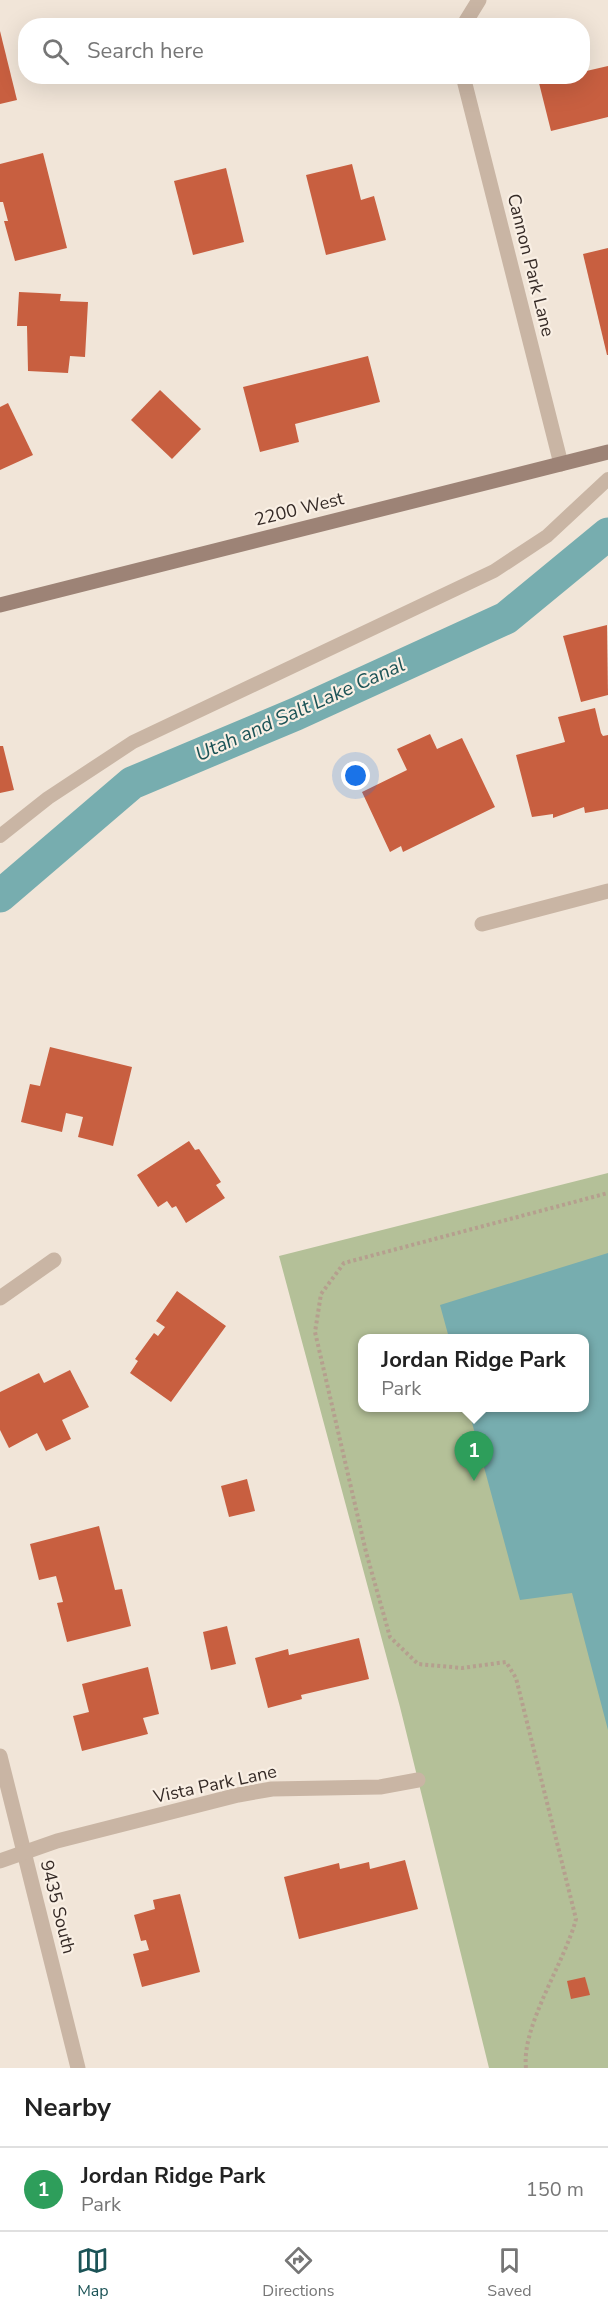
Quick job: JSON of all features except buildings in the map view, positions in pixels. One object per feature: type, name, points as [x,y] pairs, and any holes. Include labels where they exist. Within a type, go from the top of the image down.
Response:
[{"type":"street","points":[[468,18],[479,0]]},
{"type":"street","name":"Cannon Park Lane","points":[[465,84],[561,464]]},
{"type":"street","name":"2200 West","points":[[0,605],[608,452]]},
{"type":"street","points":[[482,924],[608,891]]},
{"type":"street","points":[[0,1298],[54,1260]]},
{"type":"street","name":"9435 South","points":[[0,1756],[78,2068]]},
{"type":"street","name":"Vista Park Lane","points":[[0,1862],[57,1841],[238,1795],[272,1789],[380,1787],[418,1780]]},
{"type":"lane","points":[[0,836],[48,798],[134,742],[494,571],[547,536],[608,479]]},
{"type":"path","points":[[526,2068],[525,2057],[539,2010],[570,1941],[576,1919],[516,1678],[506,1662],[462,1668],[418,1664],[390,1637],[366,1552],[315,1332],[321,1294],[344,1263],[608,1193]]},
{"type":"green space","points":[[608,1173],[608,2068],[489,2068],[400,1707],[279,1256]]},
{"type":"water","points":[[608,1253],[608,1730],[572,1593],[520,1600],[469,1412],[589,1412],[589,1334],[448,1334],[440,1305]]},
{"type":"waterway","name":"Utah and Salt Lake Canal","points":[[0,896],[132,783],[296,714],[506,618],[608,534]]},
{"type":"place","name":"Jordan Ridge Park","points":[[474,1481]]}]
